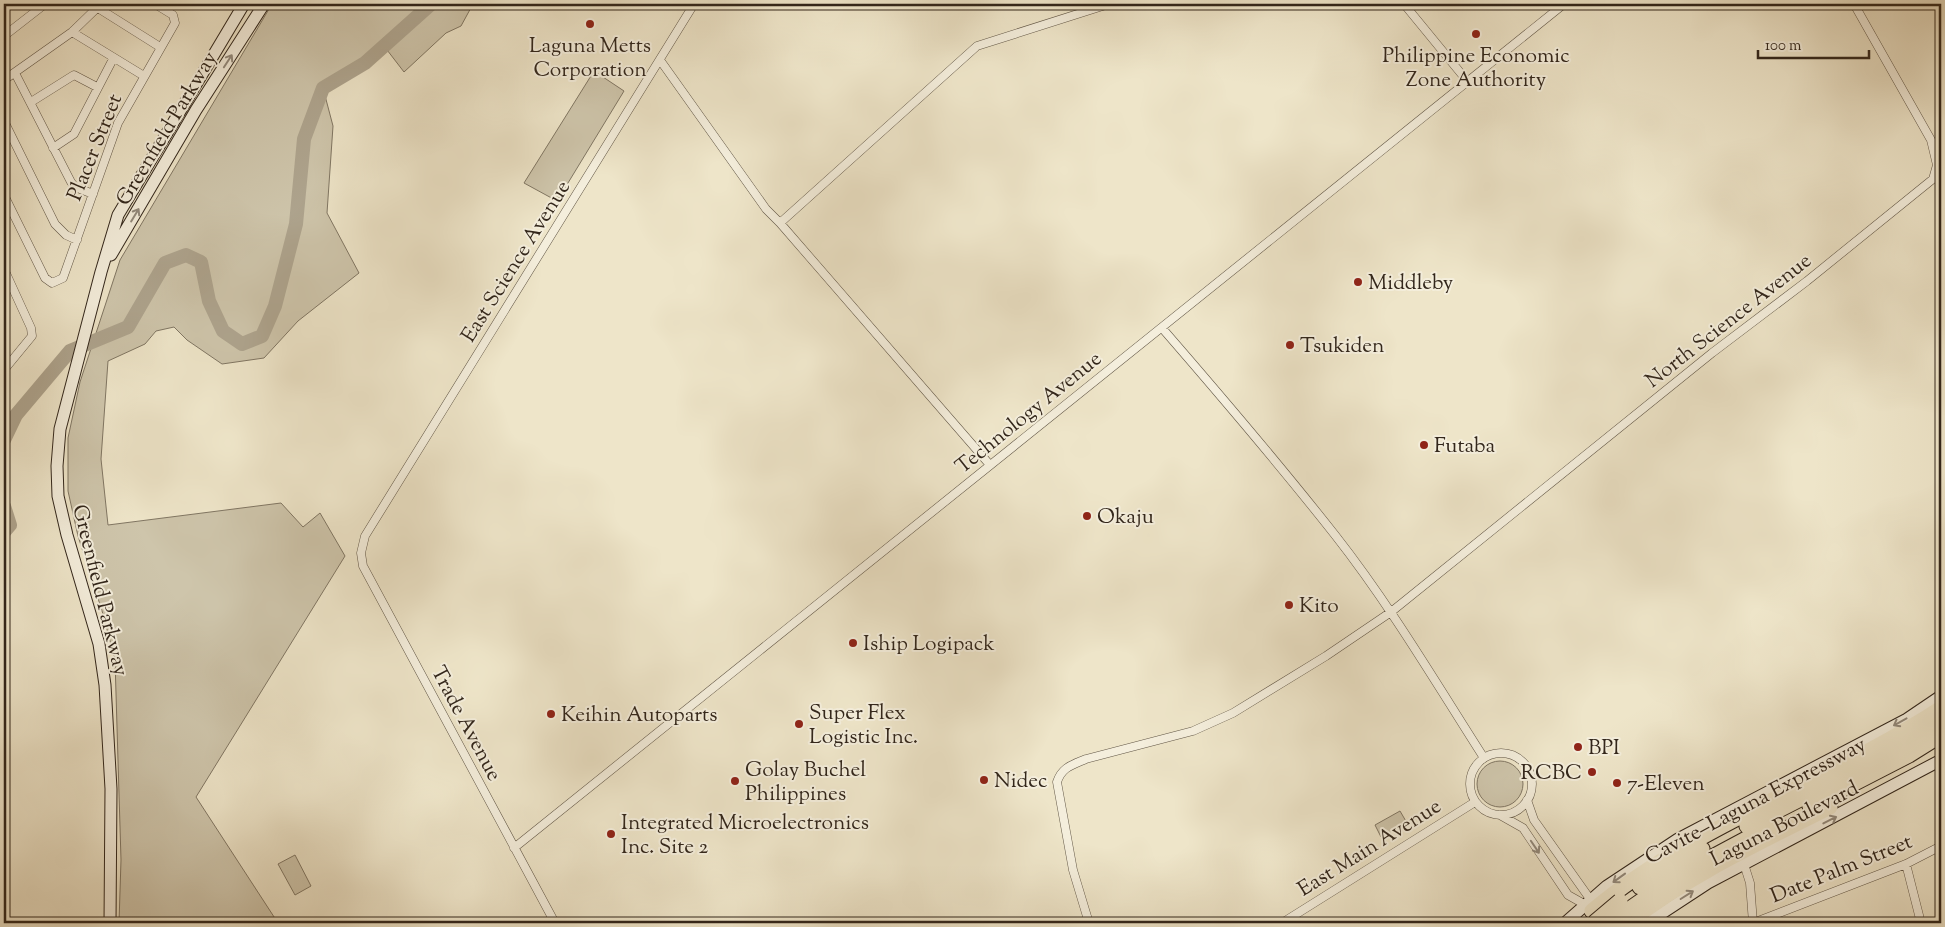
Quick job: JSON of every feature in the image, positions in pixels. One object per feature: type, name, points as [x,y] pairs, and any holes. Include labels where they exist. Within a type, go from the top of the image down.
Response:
[{"type":"highway","points":[[1592,909],[1645,870],[1675,852],[1890,740],[1941,708]]},
{"type":"highway","name":"Cavite–Laguna Expressway","points":[[1624,915],[1695,853],[1861,768],[1941,722]]},
{"type":"highway","name":"Cavite–Laguna Expressway","points":[[1612,923],[1659,887],[1705,860],[1867,777],[1941,735]]},
{"type":"highway","points":[[1624,915],[1660,900],[1707,871],[1880,782],[1941,747]]},
{"type":"highway","name":"Cavite–Laguna Expressway","points":[[1592,909],[1624,915]]},
{"type":"main road","name":"Greenfield Parkway","points":[[110,923],[111,789],[105,686],[98,644],[67,536],[58,496],[57,466],[60,429],[85,330],[118,215],[244,4]]},
{"type":"main road","name":"Greenfield Parkway","points":[[101,272],[196,110],[264,4]]},
{"type":"main road","name":"Laguna Boulevard","points":[[1565,923],[1592,909],[1634,866],[1678,839],[1907,719],[1941,696]]},
{"type":"main road","name":"Laguna Boulevard","points":[[1647,923],[1694,891],[1941,760]]},
{"type":"main road","points":[[1592,909],[1606,923]]},
{"type":"street","points":[[4,36],[45,4]]},
{"type":"street","name":"Placer Street","points":[[4,195],[45,278],[52,283],[63,278],[118,124],[175,23],[173,15],[155,4]]},
{"type":"street","name":"East Science Avenue","points":[[365,536],[694,4]]},
{"type":"street","points":[[780,222],[977,46],[1109,4]]},
{"type":"street","points":[[1404,4],[1468,82]]},
{"type":"street","name":"Technology Avenue","points":[[514,848],[1564,4]]},
{"type":"street","name":"North Science Avenue","points":[[1089,923],[1073,870],[1057,782],[1060,772],[1086,759],[1193,732],[1233,713],[1313,665],[1391,612],[1712,353],[1814,275],[1933,179],[1937,165],[1931,140],[1854,4]]},
{"type":"street","points":[[4,80],[72,32],[100,6],[160,47]]},
{"type":"street","points":[[72,32],[113,59],[144,76]]},
{"type":"street","points":[[53,148],[74,134],[113,59]]},
{"type":"street","points":[[660,60],[766,209],[780,222],[990,465]]},
{"type":"street","points":[[15,73],[71,182],[75,187],[93,194]]},
{"type":"street","points":[[31,102],[74,75],[97,87]]},
{"type":"street","points":[[4,122],[55,224],[66,235],[77,240]]},
{"type":"street","points":[[4,269],[31,328],[32,336],[4,370]]},
{"type":"street","points":[[1162,328],[1229,405],[1335,535],[1391,612],[1484,758]]},
{"type":"street","name":"Trade Avenue","points":[[365,536],[361,553],[363,566],[555,923]]},
{"type":"street","points":[[1500,815],[1514,812],[1527,800],[1532,781],[1529,770],[1520,760],[1505,754],[1484,758],[1475,768],[1471,777],[1470,787],[1476,802],[1486,811],[1500,815],[1522,828],[1568,895],[1592,909]]},
{"type":"street","points":[[1527,800],[1534,820],[1592,909]]},
{"type":"street","name":"East Main Avenue","points":[[1282,923],[1476,802]]},
{"type":"street","name":"Date Palm Street","points":[[1753,923],[1906,864],[1941,846]]},
{"type":"street","points":[[1744,864],[1750,882],[1753,923]]},
{"type":"street","points":[[1906,864],[1921,923]]},
{"type":"shaded area","points":[[272,4],[473,4],[461,26],[446,33],[404,72],[384,46],[365,63],[323,88],[333,126],[327,213],[359,273],[298,321],[264,358],[222,364],[187,340],[174,327],[156,331],[145,344],[108,361],[101,459],[108,525],[281,503],[303,527],[320,513],[345,556],[196,797],[278,923],[119,923],[121,860],[115,660],[103,614],[78,536],[68,491],[68,438],[80,382],[120,260]]},
{"type":"shaded area","points":[[594,71],[624,91],[557,201],[524,183]]},
{"type":"shaded area","points":[[1500,761],[1513,765],[1519,771],[1523,784],[1519,797],[1513,803],[1500,807],[1487,803],[1481,797],[1477,784],[1481,771],[1487,765]]},
{"type":"shaded area","points":[[1400,811],[1407,823],[1381,837],[1375,825]]},
{"type":"shaded area","points":[[295,855],[311,886],[295,895],[278,864]]},
{"type":"waterway","points":[[4,440],[16,415],[70,351],[128,327],[165,263],[186,255],[201,262],[209,301],[223,331],[242,344],[262,336],[275,306],[296,224],[304,139],[323,88],[365,63],[431,4]]},
{"type":"waterway","points":[[4,506],[10,525],[4,532]]},
{"type":"place","name":"Laguna Metts Corporation","points":[[590,24]]},
{"type":"place","name":"Philippine Economic Zone Authority","points":[[1476,34]]},
{"type":"place","name":"Middleby","points":[[1358,282]]},
{"type":"place","name":"Tsukiden","points":[[1290,345]]},
{"type":"place","name":"Futaba","points":[[1424,445]]},
{"type":"place","name":"Okaju","points":[[1087,516]]},
{"type":"place","name":"Kito","points":[[1289,605]]},
{"type":"place","name":"Iship Logipack","points":[[853,643]]},
{"type":"place","name":"Keihin Autoparts","points":[[551,714]]},
{"type":"place","name":"Super Flex Logistic Inc.","points":[[799,724]]},
{"type":"place","name":"BPI","points":[[1578,747]]},
{"type":"place","name":"RCBC","points":[[1592,772]]},
{"type":"place","name":"Nidec","points":[[984,780]]},
{"type":"place","name":"Golay Buchel Philippines","points":[[735,781]]},
{"type":"place","name":"7-Eleven","points":[[1617,783]]},
{"type":"place","name":"Integrated Microelectronics Inc. Site 2","points":[[611,834]]}]
